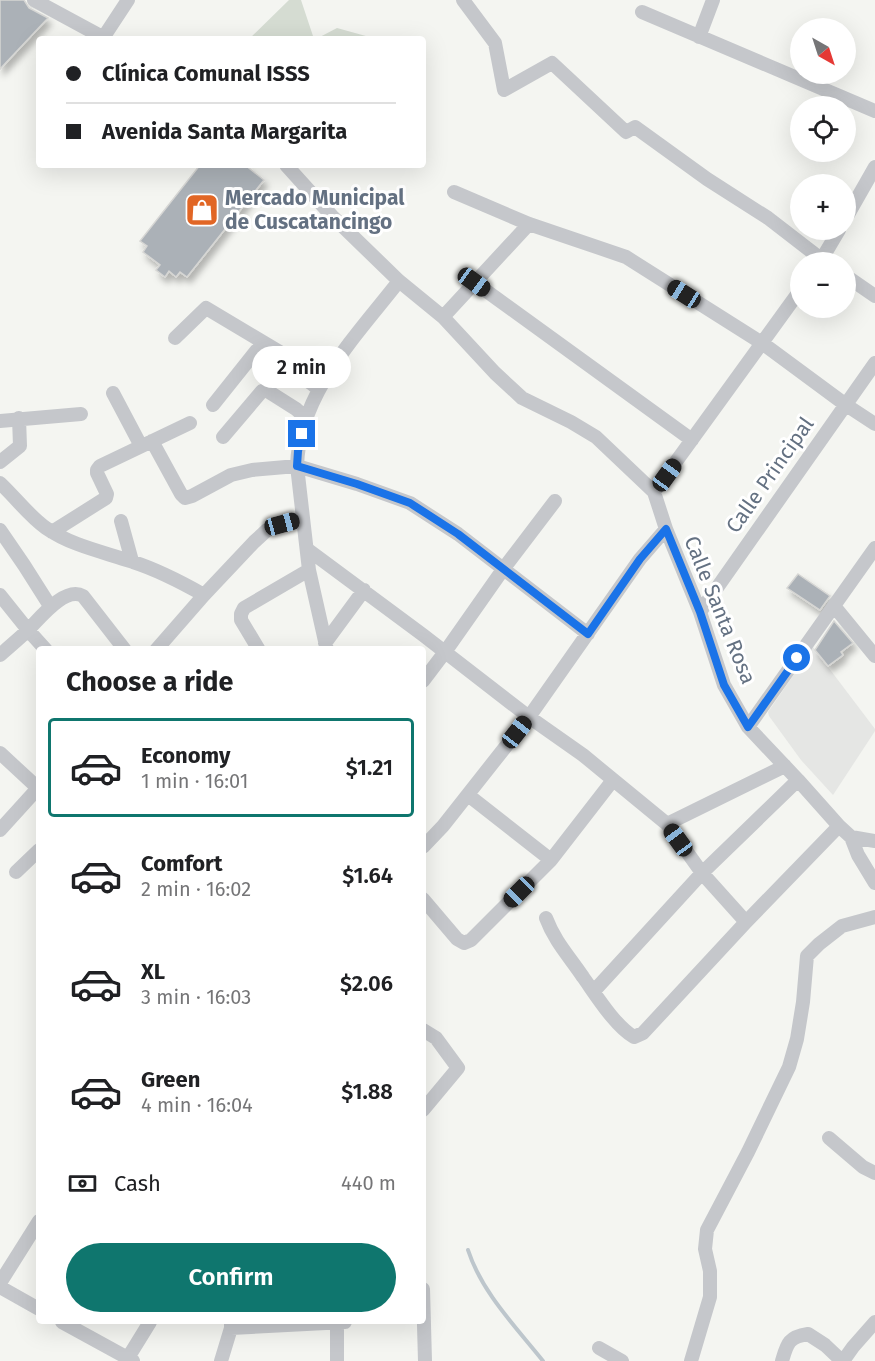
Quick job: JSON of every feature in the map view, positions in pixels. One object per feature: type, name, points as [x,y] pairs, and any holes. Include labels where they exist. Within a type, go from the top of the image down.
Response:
[{"type":"street","points":[[34,0],[101,36]]},
{"type":"street","points":[[106,36],[128,0]]},
{"type":"street","points":[[463,0],[495,43],[504,90],[552,63],[626,132],[635,127],[707,179],[768,218],[810,252]]},
{"type":"street","points":[[699,37],[713,0]]},
{"type":"street","points":[[642,12],[875,111]]},
{"type":"street","points":[[856,200],[875,167]]},
{"type":"street","name":"Calle Santa Rosa","points":[[289,168],[332,216],[399,281],[443,317],[495,373],[522,398],[596,437],[654,492],[666,529],[700,612],[724,685],[748,727],[838,826],[851,837]]},
{"type":"street","points":[[454,192],[529,224],[626,257],[762,343],[875,424]]},
{"type":"street","points":[[443,317],[529,224]]},
{"type":"street","points":[[326,646],[309,570],[297,466],[298,451],[306,418],[322,384],[399,281]]},
{"type":"street","points":[[474,282],[692,440]]},
{"type":"street","points":[[856,283],[875,296]]},
{"type":"street","points":[[654,492],[790,304]]},
{"type":"street","points":[[175,338],[206,308],[322,384]]},
{"type":"street","points":[[213,405],[260,349],[312,384],[322,384]]},
{"type":"street","name":"Calle Principal","points":[[700,612],[875,363]]},
{"type":"street","points":[[223,437],[264,390],[296,409],[306,418]]},
{"type":"street","points":[[113,393],[185,498],[231,475],[252,470],[297,466],[357,484],[410,503],[458,534],[588,634]]},
{"type":"street","points":[[0,421],[81,414]]},
{"type":"street","points":[[0,462],[20,446],[19,418]]},
{"type":"street","points":[[52,532],[105,500],[107,494],[97,473],[99,468],[190,423]]},
{"type":"street","points":[[0,483],[34,518],[52,532],[96,551],[132,561],[171,576],[204,595]]},
{"type":"street","points":[[426,677],[555,501]]},
{"type":"street","points":[[159,646],[204,595],[267,530],[303,518]]},
{"type":"street","points":[[121,521],[132,561]]},
{"type":"street","points":[[426,844],[443,826],[529,717],[640,559],[666,529]]},
{"type":"street","points":[[0,530],[50,606]]},
{"type":"street","points":[[748,727],[875,548]]},
{"type":"street","points":[[307,549],[529,717],[583,755],[667,824],[702,873],[746,922]]},
{"type":"street","points":[[257,646],[241,620],[244,608],[309,570]]},
{"type":"street","points":[[326,646],[364,591]]},
{"type":"street","points":[[0,654],[28,630],[50,606],[75,594],[80,594],[122,646]]},
{"type":"street","points":[[0,595],[42,646]]},
{"type":"street","points":[[834,606],[875,656]]},
{"type":"street","points":[[0,753],[36,785]]},
{"type":"street","points":[[667,824],[785,766]]},
{"type":"street","points":[[426,903],[457,939],[464,943],[471,940],[551,860],[613,780]]},
{"type":"street","points":[[594,991],[702,873],[798,780]]},
{"type":"street","points":[[0,830],[36,791]]},
{"type":"street","points":[[468,795],[551,860]]},
{"type":"street","points":[[546,918],[559,945],[602,1004],[627,1033],[634,1037],[644,1033],[838,826]]},
{"type":"street","points":[[851,837],[875,841]]},
{"type":"street","points":[[851,837],[858,855],[875,883]]},
{"type":"street","points":[[16,872],[36,853]]},
{"type":"street","points":[[691,1361],[710,1297],[710,1271],[705,1249],[707,1230],[789,1067],[800,1021],[807,956],[842,926],[875,917]]},
{"type":"street","points":[[426,1032],[436,1038],[458,1068],[426,1106]]},
{"type":"street","points":[[830,1138],[863,1167],[875,1173]]},
{"type":"street","points":[[36,1226],[0,1285],[36,1307]]},
{"type":"street","points":[[782,1361],[788,1343],[796,1336],[808,1334],[843,1361],[875,1323]]},
{"type":"street","points":[[66,1324],[129,1360],[149,1324]]},
{"type":"street","points":[[221,1361],[231,1325],[267,1324]]},
{"type":"street","points":[[337,1361],[340,1324]]},
{"type":"street","points":[[423,1324],[425,1361]]},
{"type":"street","points":[[599,1348],[622,1361]]},
{"type":"shaded area","points":[[289,0],[301,0],[313,36],[252,36]]},
{"type":"shaded area","points":[[337,28],[366,36],[322,36]]},
{"type":"shaded area","points":[[813,647],[875,729],[833,795],[801,760],[768,712]]},
{"type":"building","points":[[0,0],[24,0],[29,8],[48,18],[0,69]]},
{"type":"building","name":"Mercado Municipal de Cuscatancingo","points":[[198,168],[249,168],[264,180],[187,277],[180,272],[176,277],[169,271],[165,277],[156,270],[160,265],[143,252],[147,246],[140,241]]},
{"type":"building","points":[[798,574],[830,596],[820,610],[787,588]]},
{"type":"building","points":[[834,621],[853,643],[841,652],[843,655],[828,666],[815,650]]},
{"type":"waterway","points":[[468,1250],[474,1266],[491,1295],[543,1361]]},
{"type":"place","name":"Mercado Municipal de Cuscatancingo","points":[[202,210]]},
{"type":"route","points":[[302,434],[297,466],[410,503],[458,534],[588,634],[640,559],[666,529],[700,612],[724,685],[748,727],[797,658]]}]
